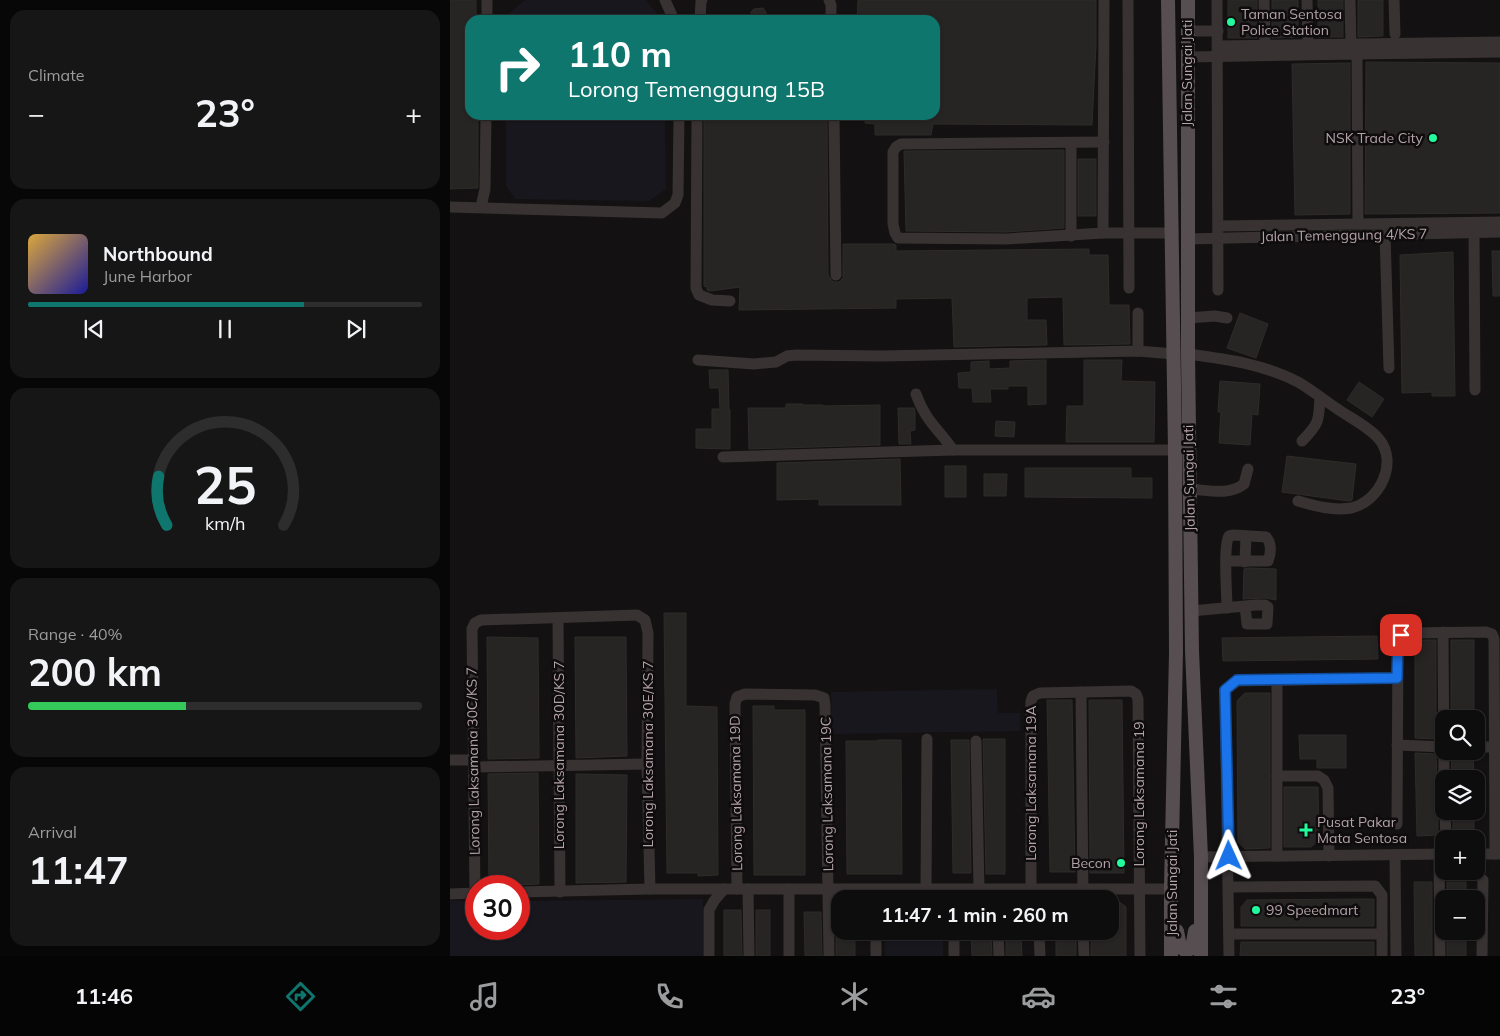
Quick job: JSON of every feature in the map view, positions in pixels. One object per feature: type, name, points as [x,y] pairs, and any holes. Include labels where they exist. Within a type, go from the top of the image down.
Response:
[{"type":"main road","points":[[1162,0],[1169,31]]},
{"type":"main road","name":"Jalan Sungai Jati","points":[[1168,0],[1173,233],[1190,488],[1192,651],[1201,856],[1201,956]]},
{"type":"main road","name":"Jalan Sungai Jati","points":[[1172,956],[1171,893],[1176,652],[1175,450],[1181,354],[1187,318],[1188,0]]},
{"type":"main road","points":[[1171,893],[1180,947],[1186,951],[1192,948],[1200,896]]},
{"type":"street","points":[[487,0],[487,15]]},
{"type":"street","points":[[664,0],[672,15]]},
{"type":"street","points":[[700,15],[702,0]]},
{"type":"street","points":[[829,0],[832,15]]},
{"type":"street","points":[[1103,233],[1104,0]]},
{"type":"street","points":[[1128,0],[1129,288]]},
{"type":"street","points":[[1217,0],[1218,290]]},
{"type":"street","points":[[1264,0],[1265,46]]},
{"type":"street","points":[[1307,0],[1308,46]]},
{"type":"street","points":[[1350,0],[1354,50],[1358,224]]},
{"type":"street","points":[[1394,0],[1395,34]]},
{"type":"street","points":[[1188,31],[1218,31]]},
{"type":"street","points":[[1218,51],[1254,56],[1500,42]]},
{"type":"street","points":[[1188,57],[1218,51],[1265,46],[1308,46],[1354,50],[1500,52]]},
{"type":"street","points":[[481,207],[485,188],[486,120]]},
{"type":"street","points":[[450,207],[642,214],[662,213],[675,203],[678,195],[679,120]]},
{"type":"street","points":[[697,120],[696,288],[699,295],[712,300],[730,301]]},
{"type":"street","points":[[834,120],[836,274]]},
{"type":"street","points":[[1071,142],[1071,236]]},
{"type":"street","points":[[1104,142],[901,144],[893,152],[893,224],[895,233],[898,238],[1006,239],[1103,233],[1173,233]]},
{"type":"street","points":[[1219,226],[1500,222]]},
{"type":"street","points":[[1474,232],[1475,390]]},
{"type":"street","name":"Jalan Temenggung 4/KS 7","points":[[1187,239],[1500,232]]},
{"type":"street","points":[[1385,234],[1389,368]]},
{"type":"street","points":[[1138,312],[1138,351]]},
{"type":"street","points":[[1187,318],[1215,316],[1227,318]]},
{"type":"street","points":[[698,360],[754,364],[776,362],[796,354],[883,356],[1138,351],[1221,358],[1271,370],[1300,383],[1365,427],[1384,445],[1388,458],[1387,473],[1373,494],[1364,501],[1352,508],[1328,509],[1298,502]]},
{"type":"street","points":[[916,394],[922,410],[929,421],[953,450]]},
{"type":"street","points":[[1302,441],[1316,426],[1319,416],[1320,397]]},
{"type":"street","points":[[723,457],[953,450],[1175,450]]},
{"type":"street","points":[[1190,488],[1226,492],[1234,490],[1244,484],[1248,469]]},
{"type":"street","points":[[1226,562],[1266,562],[1270,559],[1270,542],[1266,537],[1229,536],[1226,541],[1226,562],[1227,608]]},
{"type":"street","points":[[1245,562],[1246,536]]},
{"type":"street","points":[[1191,611],[1245,606]]},
{"type":"street","name":"Lorong Laksamana 30E/KS 7","points":[[558,618],[637,615],[645,620],[648,633],[647,764],[650,889]]},
{"type":"street","name":"Lorong Laksamana 30C/KS 7","points":[[476,875],[472,629],[475,623],[481,620],[558,618]]},
{"type":"street","name":"Lorong Laksamana 30D/KS 7","points":[[558,618],[560,892]]},
{"type":"street","points":[[1443,632],[1443,710]]},
{"type":"street","points":[[1397,824],[1398,639],[1401,635],[1407,633],[1486,632],[1492,634],[1494,639],[1497,704],[1498,854],[1485,854]]},
{"type":"street","points":[[1229,956],[1229,856],[1225,690],[1237,680],[1397,678]]},
{"type":"street","points":[[1277,680],[1277,856]]},
{"type":"street","name":"Lorong Laksamana 19A","points":[[1036,890],[1031,701],[1033,696],[1040,692],[1131,692],[1136,694],[1138,699]]},
{"type":"street","points":[[1081,692],[1083,890]]},
{"type":"street","name":"Lorong Laksamana 19D","points":[[749,956],[742,889],[735,704],[737,697],[745,694],[815,696],[824,698]]},
{"type":"street","name":"Lorong Laksamana 19C","points":[[824,698],[829,956]]},
{"type":"street","name":"Lorong Laksamana 19","points":[[1138,699],[1140,956]]},
{"type":"street","points":[[926,889],[927,739]]},
{"type":"street","points":[[976,741],[979,889]]},
{"type":"street","points":[[1397,746],[1435,746]]},
{"type":"street","points":[[450,760],[473,764],[558,766],[647,764]]},
{"type":"street","points":[[1277,776],[1318,776],[1324,780],[1328,788],[1329,856]]},
{"type":"street","points":[[1201,856],[1435,854]]},
{"type":"street","points":[[1395,855],[1396,956]]},
{"type":"street","points":[[1440,956],[1441,880]]},
{"type":"street","points":[[1482,956],[1483,880]]},
{"type":"street","points":[[1229,887],[1375,886],[1382,895],[1382,956]]},
{"type":"street","points":[[530,892],[650,889],[838,890]]},
{"type":"street","points":[[709,956],[709,910],[714,900],[724,889]]},
{"type":"street","points":[[789,889],[789,956]]},
{"type":"street","points":[[1119,891],[1140,889],[1171,893]]},
{"type":"street","points":[[916,890],[932,890]]},
{"type":"street","points":[[974,890],[983,890]]},
{"type":"street","points":[[450,894],[465,893]]},
{"type":"street","points":[[1229,934],[1382,934]]},
{"type":"street","points":[[876,940],[876,956]]},
{"type":"street","points":[[954,940],[954,956]]},
{"type":"street","points":[[998,940],[999,956]]},
{"type":"street","points":[[1039,940],[1040,956]]},
{"type":"street","points":[[1084,940],[1084,956]]},
{"type":"shaded area","points":[[525,0],[646,0],[658,15],[507,15]]},
{"type":"shaded area","points":[[506,120],[665,120],[666,189],[649,201],[515,199],[506,186]]},
{"type":"shaded area","points":[[997,689],[998,713],[1020,713],[1020,731],[832,734],[831,692]]},
{"type":"shaded area","points":[[703,899],[703,956],[450,956],[450,901],[465,901],[465,940],[530,940],[530,901]]},
{"type":"shaded area","points":[[885,940],[943,940],[943,956],[885,956]]},
{"type":"building","points":[[450,0],[476,0],[476,15],[465,15],[465,120],[478,120],[478,188],[450,189]]},
{"type":"building","points":[[858,0],[1096,0],[1092,125],[933,124],[931,135],[875,135],[875,124],[865,123],[865,120],[940,120],[940,15],[857,15]]},
{"type":"building","points":[[1228,0],[1257,0],[1257,38],[1228,38]]},
{"type":"building","points":[[1272,0],[1298,0],[1298,37],[1272,38]]},
{"type":"building","points":[[1318,0],[1343,0],[1343,37],[1318,37]]},
{"type":"building","points":[[1358,0],[1383,0],[1383,36],[1358,37]]},
{"type":"building","points":[[763,8],[766,15],[751,15],[751,12],[754,9]]},
{"type":"building","name":"NSK Trade City","points":[[1366,62],[1500,63],[1500,213],[1365,214]]},
{"type":"building","points":[[1350,63],[1350,214],[1295,215],[1292,64]]},
{"type":"building","points":[[704,120],[827,120],[828,275],[833,282],[839,282],[843,278],[843,244],[893,244],[896,245],[896,251],[1089,249],[1089,255],[1108,255],[1109,305],[1129,305],[1130,344],[1064,345],[1063,297],[1027,298],[1027,320],[1046,320],[1047,345],[954,347],[952,298],[896,299],[896,308],[739,310],[740,287],[710,291],[704,286]]},
{"type":"building","points":[[1064,150],[1064,228],[1006,232],[906,231],[904,151]]},
{"type":"building","points":[[1078,159],[1096,159],[1096,216],[1078,216]]},
{"type":"building","points":[[1492,251],[1500,251],[1500,296],[1493,296]]},
{"type":"building","points":[[1453,252],[1455,396],[1432,396],[1432,392],[1402,393],[1400,255]]},
{"type":"building","points":[[1240,313],[1268,324],[1256,358],[1227,348]]},
{"type":"building","points":[[1046,360],[1046,404],[1028,405],[1028,386],[1008,386],[1008,389],[990,389],[991,402],[973,402],[972,388],[959,388],[958,373],[971,372],[971,362],[989,361],[989,369],[1010,368],[1010,361]]},
{"type":"building","points":[[1084,360],[1122,360],[1121,381],[1155,382],[1154,442],[1066,442],[1067,406],[1084,406]]},
{"type":"building","points":[[709,370],[728,370],[730,449],[696,448],[696,429],[712,429],[712,409],[720,409],[719,388],[710,388]]},
{"type":"building","points":[[1220,381],[1260,384],[1258,415],[1252,414],[1250,445],[1219,443]]},
{"type":"building","points":[[1359,382],[1384,399],[1372,417],[1347,400]]},
{"type":"building","points":[[786,404],[823,406],[880,405],[880,445],[749,449],[748,408],[786,408]]},
{"type":"building","points":[[898,408],[914,408],[915,430],[910,431],[911,444],[899,444]]},
{"type":"building","points":[[996,421],[1015,422],[1014,437],[995,436]]},
{"type":"building","points":[[1287,456],[1356,464],[1352,500],[1282,492]]},
{"type":"building","points":[[900,459],[901,505],[819,505],[819,499],[777,500],[777,463]]},
{"type":"building","points":[[945,466],[966,466],[966,497],[945,497]]},
{"type":"building","points":[[1025,468],[1131,468],[1131,478],[1152,478],[1152,498],[1025,497]]},
{"type":"building","points":[[984,474],[1007,474],[1006,496],[984,496]]},
{"type":"building","points":[[1244,569],[1276,569],[1276,600],[1265,598],[1243,599]]},
{"type":"building","points":[[664,613],[686,613],[686,706],[717,707],[718,875],[698,876],[698,873],[667,873]]},
{"type":"building","points":[[1377,636],[1378,659],[1223,661],[1222,638]]},
{"type":"building","points":[[487,637],[538,638],[539,758],[488,759]]},
{"type":"building","points":[[575,637],[626,637],[627,756],[576,758]]},
{"type":"building","points":[[1415,640],[1436,640],[1435,739],[1415,738]]},
{"type":"building","points":[[1451,640],[1474,640],[1474,710],[1451,710]]},
{"type":"building","points":[[1245,693],[1270,693],[1270,848],[1245,849],[1238,842],[1237,701]]},
{"type":"building","points":[[1047,700],[1072,700],[1075,872],[1050,872]]},
{"type":"building","points":[[1089,700],[1122,700],[1124,873],[1090,873]]},
{"type":"building","points":[[753,706],[774,706],[774,710],[805,710],[805,875],[754,875]]},
{"type":"building","points":[[1299,735],[1346,735],[1346,768],[1317,768],[1317,759],[1300,759]]},
{"type":"building","points":[[983,739],[1005,739],[1005,874],[986,874]]},
{"type":"building","points":[[901,740],[902,874],[847,874],[846,741]]},
{"type":"building","points":[[951,740],[969,740],[971,873],[953,873]]},
{"type":"building","points":[[1415,753],[1435,754],[1437,770],[1435,770],[1435,820],[1438,820],[1438,830],[1435,830],[1435,835],[1417,836]]},
{"type":"building","points":[[1451,760],[1473,760],[1474,770],[1452,770]]},
{"type":"building","points":[[538,773],[539,884],[530,884],[530,875],[489,875],[488,774]]},
{"type":"building","points":[[576,774],[627,775],[626,882],[576,883]]},
{"type":"building","points":[[1284,787],[1318,787],[1319,840],[1311,847],[1284,847]]},
{"type":"building","points":[[1453,820],[1474,820],[1474,830],[1453,830]]},
{"type":"building","points":[[1414,882],[1432,882],[1432,956],[1415,956]]},
{"type":"building","points":[[1447,882],[1466,882],[1466,890],[1447,890]]},
{"type":"building","points":[[1374,899],[1374,926],[1241,926],[1241,907],[1247,900]]},
{"type":"building","points":[[1119,902],[1126,907],[1126,956],[1091,956],[1091,940],[1119,940]]},
{"type":"building","points":[[724,910],[741,910],[742,956],[724,956]]},
{"type":"building","points":[[756,910],[770,910],[770,956],[756,956]]},
{"type":"building","points":[[804,912],[821,912],[822,956],[805,956]]},
{"type":"building","points":[[836,940],[855,940],[855,956],[836,956]]},
{"type":"building","points":[[971,940],[991,940],[992,956],[972,956]]},
{"type":"building","points":[[1006,940],[1021,940],[1022,956],[1006,956]]},
{"type":"building","points":[[1056,940],[1076,940],[1076,956],[1056,956]]},
{"type":"building","points":[[1447,940],[1466,940],[1466,956],[1447,956]]},
{"type":"building","points":[[1241,942],[1374,942],[1374,956],[1240,956]]},
{"type":"place","name":"Taman Sentosa Police Station","points":[[1231,22]]},
{"type":"place","name":"NSK Trade City","points":[[1433,138]]},
{"type":"place","name":"Pusat Pakar Mata Sentosa","points":[[1306,830]]},
{"type":"place","name":"Becon","points":[[1121,863]]},
{"type":"place","name":"99 Speedmart","points":[[1256,910]]},
{"type":"route","points":[[1229,856],[1225,690],[1237,680],[1397,678],[1398,639],[1401,635]]}]
